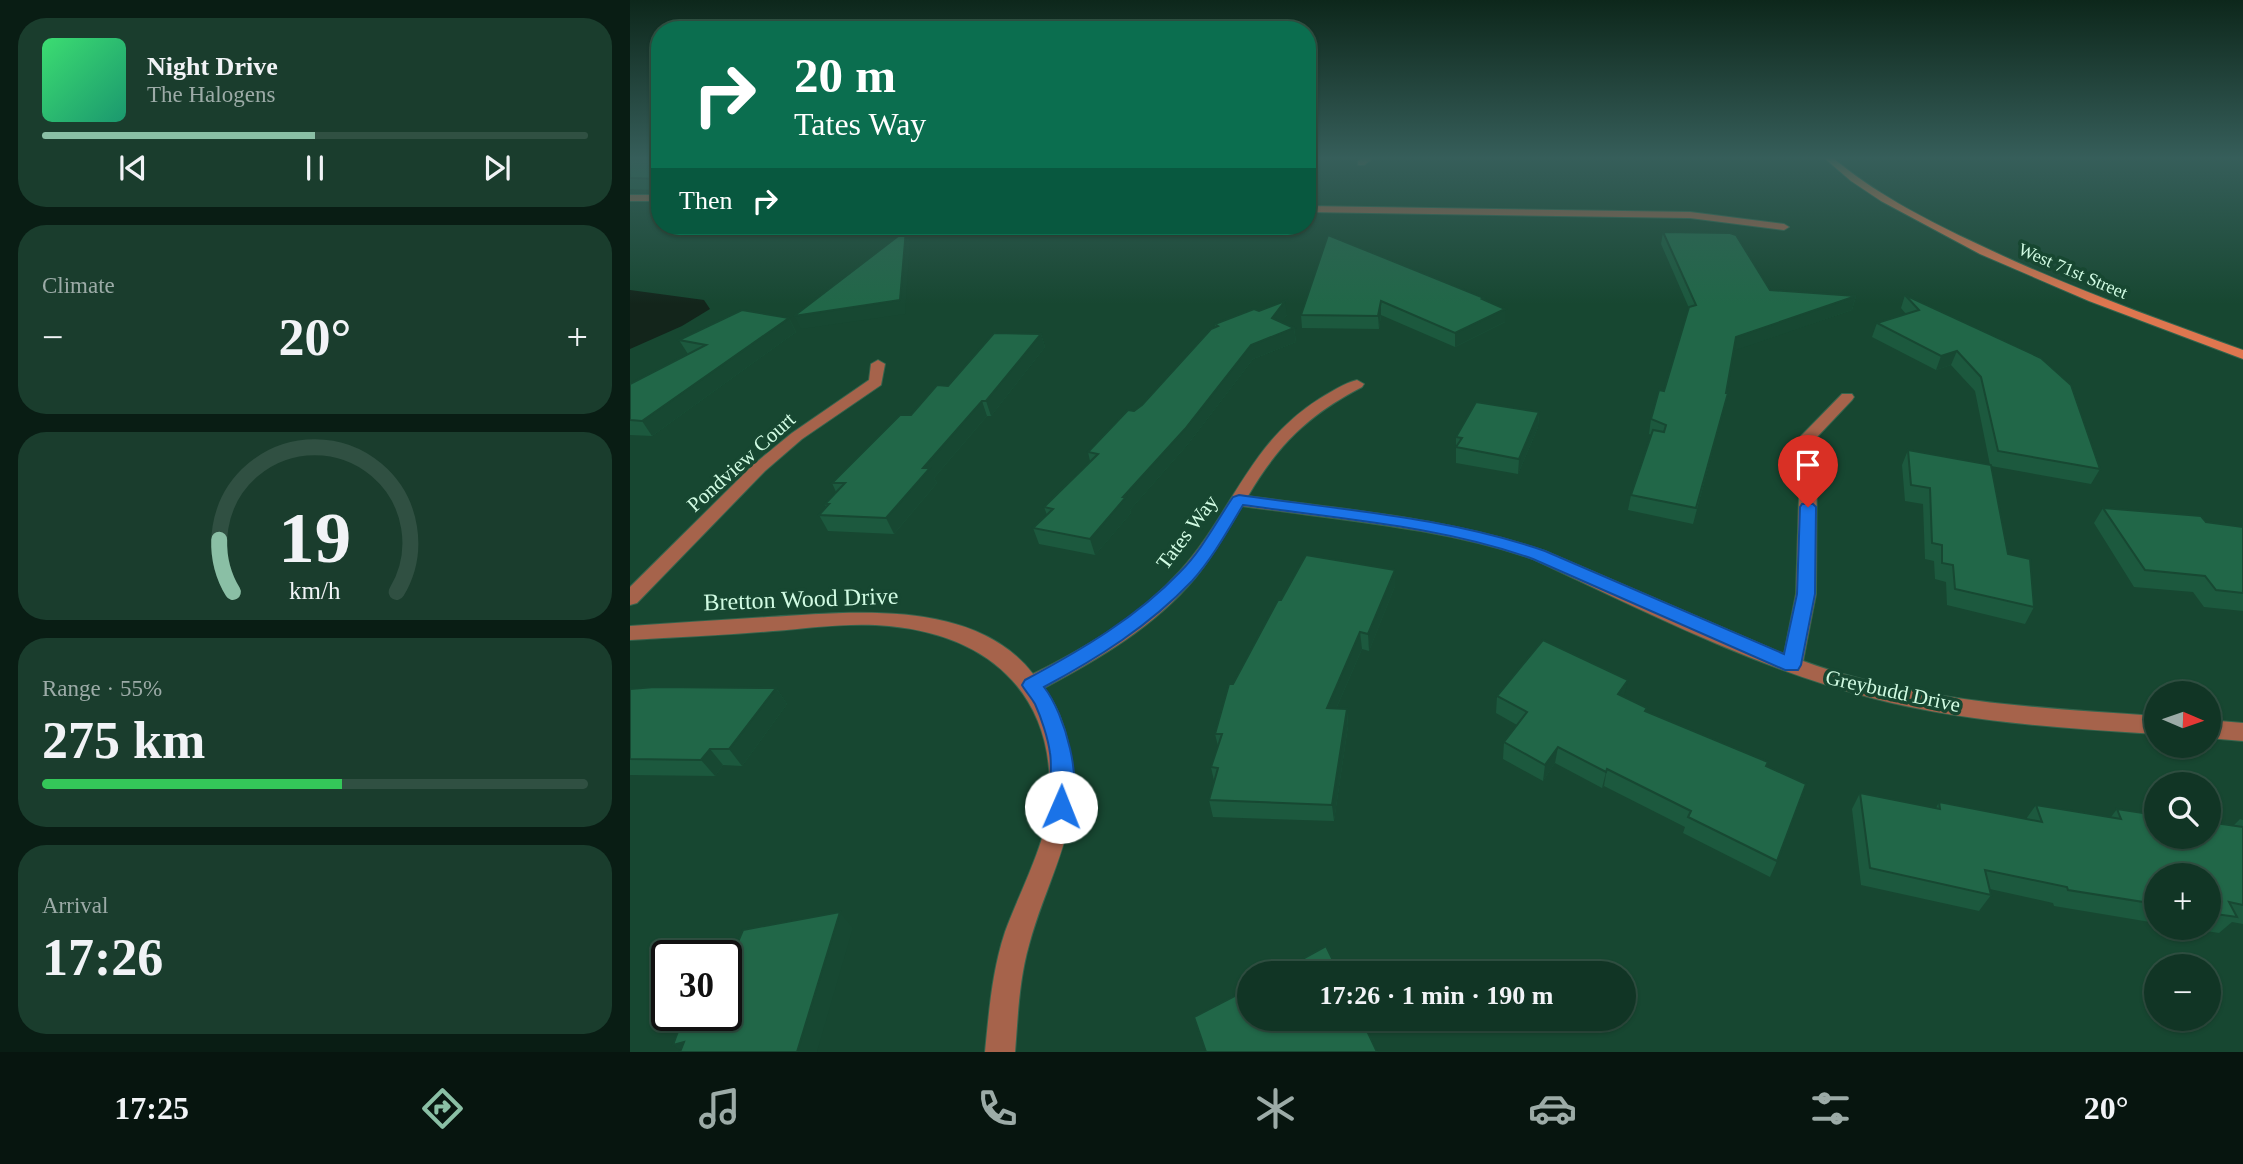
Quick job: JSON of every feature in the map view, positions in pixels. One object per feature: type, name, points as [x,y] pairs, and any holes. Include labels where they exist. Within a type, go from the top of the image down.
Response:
[{"type":"main road","name":"West 71st Street","points":[[1900,206],[1983,251],[2126,312],[2243,355]]},
{"type":"street","points":[[1316,209],[1690,215],[1784,227]]},
{"type":"street","name":"Pondview Court","points":[[630,598],[759,468],[835,408],[876,382],[878,364]]},
{"type":"street","name":"Tates Way","points":[[1032,685],[1091,654],[1119,635],[1187,575],[1270,451],[1290,428],[1312,411],[1357,384]]},
{"type":"street","points":[[1792,665],[1806,594],[1809,436],[1847,397]]},
{"type":"street","name":"Greybudd Drive","points":[[1239,500],[1457,531],[1504,543],[1539,555],[1792,665],[1853,685],[1926,701],[2048,717],[2144,724]]},
{"type":"street","name":"Bretton Wood Drive","points":[[630,633],[845,619],[901,621],[960,633],[1022,672],[1044,701],[1062,755],[1060,766],[1064,779],[1059,822],[1051,852],[1018,934],[1008,982],[1000,1052]]},
{"type":"street","points":[[2221,730],[2243,732]]},
{"type":"shaded area","points":[[630,290],[704,300],[710,309],[682,326],[630,349]]},
{"type":"building","points":[[1663,232],[1736,235],[1770,290],[1856,296],[1736,337],[1728,393],[1696,508],[1631,495],[1653,430],[1664,432],[1666,425],[1651,419],[1659,390],[1664,391],[1689,307],[1696,305]]},
{"type":"building","points":[[899,235],[906,235],[900,300],[794,316]]},
{"type":"building","points":[[1328,235],[1505,309],[1455,333],[1381,301],[1378,316],[1301,315]]},
{"type":"building","points":[[1905,295],[2041,358],[2071,385],[2100,469],[1998,451],[1981,377],[1957,351],[1941,356],[1877,323],[1919,310]]},
{"type":"building","points":[[1285,301],[1272,318],[1294,328],[1251,345],[1185,429],[1123,497],[1126,497],[1090,539],[1033,528],[1053,509],[1044,507],[1098,454],[1088,452],[1128,410],[1134,411],[1142,405],[1211,329],[1218,326],[1215,324]]},
{"type":"building","points":[[742,310],[789,318],[642,421],[630,420],[630,384],[706,345],[679,340]]},
{"type":"building","points":[[994,333],[1041,334],[986,401],[982,401],[923,468],[930,468],[886,518],[819,515],[829,504],[825,504],[845,483],[832,483],[900,415],[911,415],[937,385],[948,386]]},
{"type":"building","points":[[1476,402],[1539,412],[1519,459],[1456,447],[1462,438],[1456,437]]},
{"type":"building","points":[[1908,450],[1991,465],[2008,554],[2030,559],[2034,607],[1955,589],[1953,565],[1942,563],[1942,545],[1932,543],[1930,488],[1911,485]]},
{"type":"building","points":[[2103,508],[2201,516],[2206,522],[2243,527],[2243,593],[2216,590],[2205,576],[2145,570]]},
{"type":"building","points":[[1306,555],[1395,570],[1368,634],[1360,632],[1327,708],[1347,709],[1332,805],[1209,800],[1218,768],[1211,767],[1222,734],[1215,734],[1229,684],[1233,684],[1278,600],[1281,600]]},
{"type":"building","points":[[1543,640],[1628,680],[1618,694],[1647,708],[1645,711],[1768,762],[1766,766],[1806,784],[1777,861],[1688,817],[1691,811],[1558,747],[1545,765],[1504,742],[1527,712],[1497,696]]},
{"type":"building","points":[[776,688],[729,749],[710,749],[701,760],[630,759],[630,689]]},
{"type":"building","points":[[1860,793],[1940,809],[1939,802],[2042,822],[2036,805],[2121,819],[2117,809],[2144,813],[2144,849],[2221,849],[2221,824],[2243,827],[2243,905],[2229,902],[2237,917],[2221,915],[2221,863],[2144,863],[2144,902],[2068,890],[2067,887],[1985,870],[1991,895],[1870,868]]},
{"type":"building","points":[[840,912],[797,1052],[680,1052],[684,1042],[673,1045],[678,1031],[742,1031],[742,940],[739,940],[743,930]]},
{"type":"building","points":[[1326,946],[1333,961],[1299,961]]},
{"type":"building","points":[[1237,995],[1237,1031],[1367,1031],[1377,1052],[1206,1052],[1194,1017]]},
{"type":"route","points":[[1061,807],[1064,779],[1060,766],[1062,755],[1044,701],[1032,685],[1091,654],[1119,635],[1176,585],[1187,575],[1239,500],[1481,536],[1539,555],[1792,665],[1806,594],[1808,507]]}]
